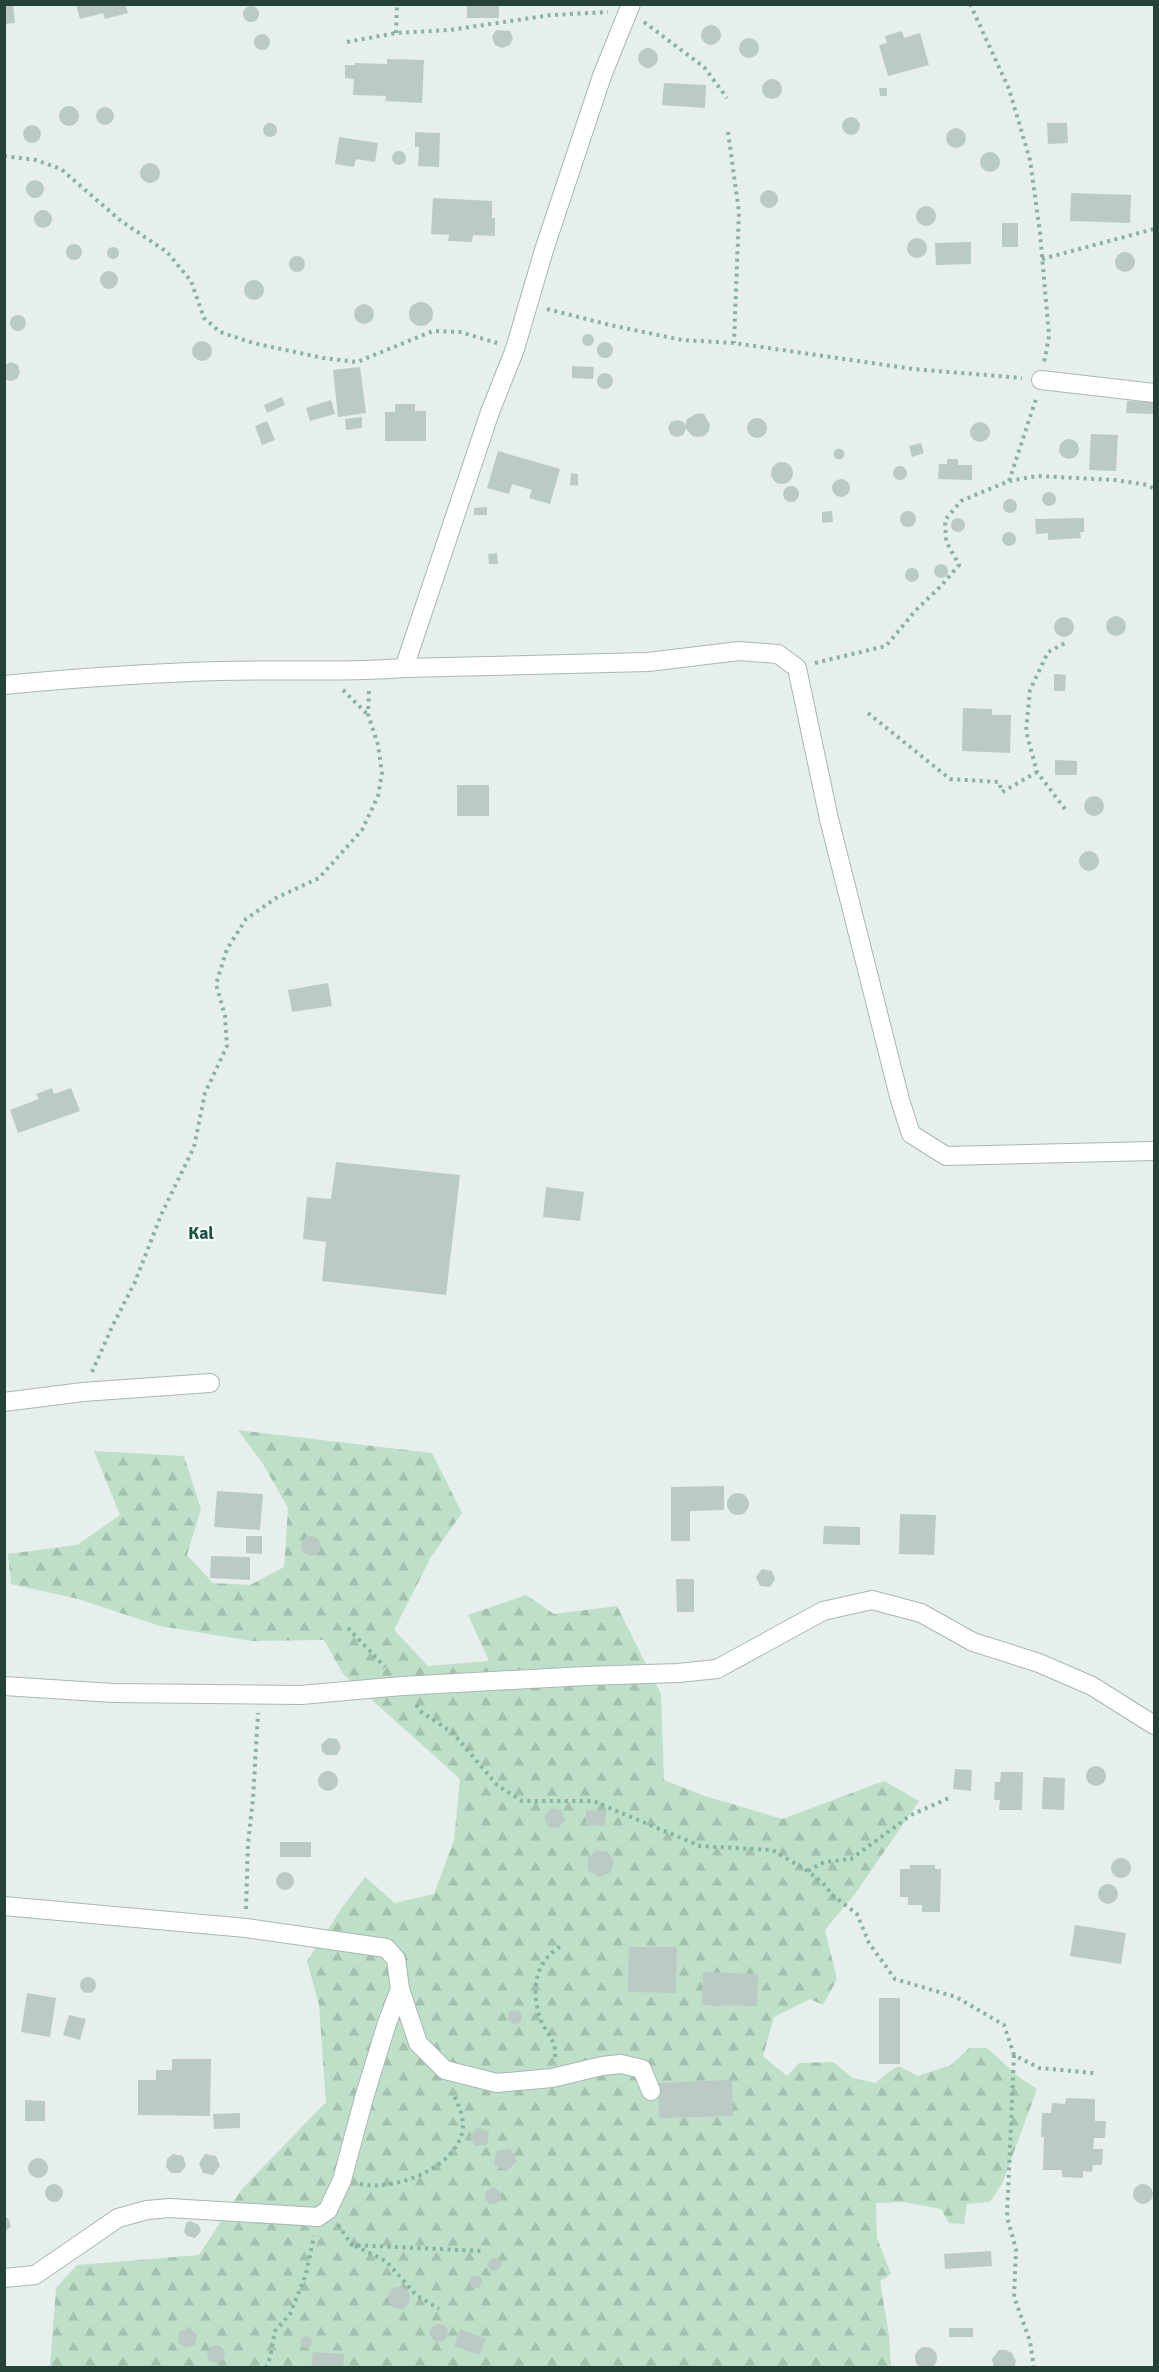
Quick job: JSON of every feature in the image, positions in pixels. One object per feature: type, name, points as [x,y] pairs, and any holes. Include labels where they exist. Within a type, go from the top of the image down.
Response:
[{"type":"street","points":[[404,668],[490,412],[515,349],[544,250],[602,76],[630,8]]},
{"type":"street","points":[[1041,380],[1155,393]]},
{"type":"street","points":[[4,685],[147,674],[223,671],[370,671],[404,668],[648,663],[739,651],[778,654],[797,668],[832,830],[900,1100],[911,1134],[946,1156],[1155,1151]]},
{"type":"street","points":[[4,1402],[83,1392],[210,1383]]},
{"type":"street","points":[[4,1686],[113,1694],[301,1695],[402,1686],[678,1673],[717,1669],[823,1611],[872,1600],[921,1613],[973,1642],[1039,1663],[1092,1686],[1155,1725]]},
{"type":"street","points":[[4,1906],[246,1928],[386,1948],[396,1959],[400,1989],[418,2043],[445,2070],[497,2083],[552,2078],[602,2066],[621,2064],[642,2069],[651,2091]]},
{"type":"street","points":[[4,2278],[35,2276],[118,2218],[147,2210],[170,2208],[323,2214],[342,2180],[356,2125],[387,2023],[400,1989]]},
{"type":"path","points":[[396,33],[397,4]]},
{"type":"path","points":[[970,4],[1009,88],[1030,160],[1049,336],[1041,380],[1009,481]]},
{"type":"path","points":[[347,42],[396,33],[450,30],[551,15],[630,8],[662,37],[704,68],[727,98]]},
{"type":"path","points":[[728,132],[739,212],[734,343]]},
{"type":"path","points":[[4,156],[36,160],[61,169],[121,221],[167,252],[190,280],[204,318],[220,332],[288,351],[357,362],[433,331],[460,332],[515,349]]},
{"type":"path","points":[[1042,259],[1155,229]]},
{"type":"path","points":[[528,304],[682,340],[734,343],[913,369],[1041,380]]},
{"type":"path","points":[[797,668],[886,645],[959,565],[946,540],[945,520],[961,501],[1009,481],[1036,476],[1115,480],[1148,485],[1155,489]]},
{"type":"path","points":[[1065,809],[1037,772],[1026,732],[1030,690],[1048,652],[1067,642]]},
{"type":"path","points":[[328,671],[368,714]]},
{"type":"path","points":[[83,1392],[135,1282],[161,1215],[194,1147],[205,1093],[227,1046],[225,1016],[216,984],[227,950],[246,919],[276,898],[319,878],[362,830],[378,796],[382,773],[378,745],[368,714],[370,671]]},
{"type":"path","points":[[868,713],[950,779],[999,782],[1002,792],[1037,772]]},
{"type":"path","points":[[348,1628],[402,1686],[420,1711],[453,1733],[498,1785],[522,1801],[593,1801],[700,1846],[772,1850],[807,1871],[856,1914],[869,1943],[895,1978],[956,1997],[1004,2025],[1014,2055],[1007,2217],[1016,2249],[1014,2297],[1030,2341],[1034,2367]]},
{"type":"path","points":[[246,1928],[245,1890],[254,1799],[258,1695]]},
{"type":"path","points":[[807,1871],[824,1862],[850,1859],[911,1815],[949,1798]]},
{"type":"path","points":[[552,2078],[556,2046],[540,2019],[536,1991],[537,1971],[555,1950],[563,1945]]},
{"type":"path","points":[[1014,2055],[1039,2068],[1094,2073]]},
{"type":"path","points":[[342,2180],[372,2187],[402,2181],[435,2168],[459,2144],[464,2122],[445,2070]]},
{"type":"path","points":[[323,2214],[352,2245],[386,2261],[416,2295],[439,2309]]},
{"type":"path","points":[[266,2367],[275,2331],[290,2314],[306,2274],[323,2214]]},
{"type":"path","points":[[352,2245],[482,2251]]},
{"type":"green space","points":[[238,1430],[432,1453],[462,1513],[431,1557],[394,1630],[428,1666],[489,1661],[468,1615],[526,1595],[554,1614],[617,1606],[661,1694],[664,1780],[705,1796],[782,1819],[884,1781],[919,1801],[855,1894],[825,1930],[837,1979],[823,2005],[810,1999],[774,2017],[763,2056],[787,2076],[799,2063],[833,2062],[853,2078],[876,2083],[899,2066],[918,2076],[951,2065],[969,2048],[987,2048],[1019,2077],[1037,2089],[1003,2182],[990,2202],[967,2204],[964,2224],[949,2223],[941,2209],[904,2202],[876,2203],[877,2238],[891,2274],[880,2281],[889,2335],[891,2367],[50,2367],[56,2288],[77,2265],[199,2255],[242,2189],[326,2102],[319,2005],[307,1961],[365,1877],[395,1903],[434,1894],[454,1840],[460,1779],[343,1674],[324,1640],[252,1641],[160,1626],[78,1599],[11,1584],[8,1554],[77,1545],[120,1515],[94,1451],[184,1456],[201,1509],[187,1555],[213,1583],[250,1585],[284,1567],[288,1508],[263,1464]]},
{"type":"building","points":[[4,4],[13,4],[15,23],[4,24]]},
{"type":"building","points":[[76,4],[125,4],[128,13],[105,19],[103,13],[80,19]]},
{"type":"building","points":[[467,4],[499,4],[499,18],[467,18]]},
{"type":"building","points":[[248,6],[254,6],[259,14],[257,20],[248,22],[243,17],[243,11]]},
{"type":"building","points":[[711,25],[718,28],[721,35],[718,42],[711,45],[704,42],[701,35],[704,28]]},
{"type":"building","points":[[496,30],[510,31],[513,38],[510,45],[502,48],[495,45],[492,37]]},
{"type":"building","points":[[902,31],[904,38],[920,33],[929,65],[888,76],[879,45],[887,43],[885,36]]},
{"type":"building","points":[[259,34],[265,34],[270,42],[268,48],[259,50],[254,45],[254,39]]},
{"type":"building","points":[[749,38],[756,41],[759,48],[756,55],[749,58],[742,55],[739,48],[742,41]]},
{"type":"building","points":[[648,48],[655,51],[658,58],[655,65],[648,68],[641,65],[638,58],[641,51]]},
{"type":"building","points":[[387,59],[424,60],[422,103],[385,101],[386,96],[353,95],[354,79],[345,78],[345,65],[387,64]]},
{"type":"building","points":[[772,79],[779,82],[782,89],[779,96],[772,99],[765,96],[762,89],[765,82]]},
{"type":"building","points":[[664,83],[706,85],[705,108],[662,105]]},
{"type":"building","points":[[879,88],[887,88],[887,96],[880,96]]},
{"type":"building","points":[[69,106],[76,109],[79,116],[76,123],[69,126],[62,123],[59,116],[62,109]]},
{"type":"building","points":[[105,107],[111,110],[114,116],[111,122],[105,125],[99,122],[96,116],[99,110]]},
{"type":"building","points":[[847,117],[855,117],[860,122],[858,133],[847,135],[842,130],[842,122]]},
{"type":"building","points":[[267,123],[273,123],[277,130],[273,137],[267,137],[263,133],[263,127]]},
{"type":"building","points":[[1047,123],[1067,123],[1068,143],[1048,144]]},
{"type":"building","points":[[32,125],[38,128],[41,134],[38,140],[32,143],[26,140],[23,134],[26,128]]},
{"type":"building","points":[[956,128],[963,131],[966,138],[963,145],[956,148],[949,145],[946,138],[949,131]]},
{"type":"building","points":[[415,132],[440,133],[439,167],[418,166],[419,147],[415,147]]},
{"type":"building","points":[[339,137],[378,143],[375,162],[356,159],[354,167],[335,164]]},
{"type":"building","points":[[396,151],[402,151],[406,158],[402,165],[396,165],[392,161],[392,155]]},
{"type":"building","points":[[990,152],[997,155],[1000,162],[997,169],[990,172],[983,169],[980,162],[983,155]]},
{"type":"building","points":[[150,163],[157,166],[160,173],[157,180],[150,183],[143,180],[140,173],[143,166]]},
{"type":"building","points":[[35,180],[43,185],[44,189],[39,197],[35,198],[27,193],[26,189],[31,181]]},
{"type":"building","points":[[769,190],[775,193],[778,199],[775,205],[769,208],[763,205],[760,199],[763,193]]},
{"type":"building","points":[[1071,193],[1131,195],[1130,223],[1070,221]]},
{"type":"building","points":[[433,198],[492,201],[495,236],[473,235],[472,242],[448,241],[449,235],[431,234]]},
{"type":"building","points":[[926,206],[933,209],[936,216],[933,223],[926,226],[919,223],[916,216],[919,209]]},
{"type":"building","points":[[43,210],[49,213],[52,219],[49,225],[43,228],[37,225],[34,219],[37,213]]},
{"type":"building","points":[[1002,223],[1018,223],[1018,247],[1002,247]]},
{"type":"building","points":[[917,238],[924,241],[927,248],[924,255],[917,258],[910,255],[907,248],[910,241]]},
{"type":"building","points":[[971,242],[971,264],[936,265],[935,243]]},
{"type":"building","points":[[71,244],[77,244],[82,252],[80,258],[71,260],[66,255],[66,249]]},
{"type":"building","points":[[113,247],[119,253],[113,259],[107,253]]},
{"type":"building","points":[[1125,252],[1132,255],[1135,262],[1132,269],[1125,272],[1118,269],[1115,262],[1118,255]]},
{"type":"building","points":[[294,256],[300,256],[305,264],[303,270],[294,272],[289,267],[289,261]]},
{"type":"building","points":[[109,271],[115,274],[118,280],[115,286],[109,289],[103,286],[100,280],[103,274]]},
{"type":"building","points":[[250,280],[258,280],[264,286],[264,294],[258,300],[250,300],[244,294],[244,286]]},
{"type":"building","points":[[421,302],[430,305],[433,314],[430,323],[421,326],[412,323],[409,314],[412,305]]},
{"type":"building","points":[[360,304],[368,304],[374,310],[374,318],[368,324],[360,324],[354,318],[354,310]]},
{"type":"building","points":[[18,315],[24,317],[26,323],[24,329],[18,331],[12,329],[10,323],[12,317]]},
{"type":"building","points":[[588,334],[594,340],[588,346],[582,340]]},
{"type":"building","points":[[198,341],[206,341],[212,347],[212,355],[206,361],[198,361],[192,355],[192,347]]},
{"type":"building","points":[[602,342],[608,342],[613,350],[611,356],[602,358],[597,353],[597,347]]},
{"type":"building","points":[[11,362],[18,365],[20,372],[17,379],[10,381],[4,379],[4,365]]},
{"type":"building","points":[[572,366],[594,367],[593,379],[572,378]]},
{"type":"building","points":[[360,367],[366,413],[338,417],[333,370]]},
{"type":"building","points":[[602,373],[608,373],[613,381],[611,387],[602,389],[597,384],[597,378]]},
{"type":"building","points":[[282,397],[285,405],[267,413],[264,405]]},
{"type":"building","points":[[331,400],[335,414],[310,421],[306,408]]},
{"type":"building","points":[[1127,401],[1154,402],[1154,414],[1126,413]]},
{"type":"building","points":[[395,404],[415,404],[415,411],[426,411],[426,441],[385,441],[385,412],[395,412]]},
{"type":"building","points":[[698,413],[704,414],[710,425],[709,431],[704,436],[692,436],[686,429],[683,435],[677,437],[671,435],[668,428],[671,422],[678,420],[684,422],[685,426],[687,419]]},
{"type":"building","points":[[362,417],[362,428],[346,430],[345,419]]},
{"type":"building","points":[[757,418],[764,421],[767,428],[764,435],[757,438],[750,435],[747,428],[750,421]]},
{"type":"building","points":[[267,421],[275,440],[262,445],[255,426]]},
{"type":"building","points":[[980,422],[987,425],[990,432],[987,439],[980,442],[973,439],[970,432],[973,425]]},
{"type":"building","points":[[1091,434],[1118,435],[1116,471],[1089,470]]},
{"type":"building","points":[[1069,439],[1076,442],[1079,449],[1076,456],[1069,459],[1062,456],[1059,449],[1062,442]]},
{"type":"building","points":[[921,443],[924,453],[912,457],[909,446]]},
{"type":"building","points":[[839,449],[843,450],[843,458],[839,459],[835,458],[834,454],[835,450]]},
{"type":"building","points":[[498,451],[560,469],[550,504],[529,498],[532,490],[512,484],[509,494],[487,488]]},
{"type":"building","points":[[947,459],[958,459],[958,465],[972,465],[972,480],[938,479],[939,464],[947,464]]},
{"type":"building","points":[[782,462],[792,469],[793,473],[786,483],[782,484],[772,477],[771,473],[778,463]]},
{"type":"building","points":[[900,466],[905,468],[907,473],[905,478],[900,480],[895,478],[893,473],[895,468]]},
{"type":"building","points":[[571,473],[578,474],[578,486],[570,485]]},
{"type":"building","points":[[837,479],[845,479],[850,484],[848,495],[837,497],[832,492],[832,484]]},
{"type":"building","points":[[788,486],[794,486],[799,494],[797,500],[788,502],[783,497],[783,491]]},
{"type":"building","points":[[1046,492],[1052,492],[1056,499],[1052,506],[1046,506],[1042,502],[1042,496]]},
{"type":"building","points":[[1010,499],[1015,501],[1017,506],[1015,511],[1010,513],[1005,511],[1003,506],[1005,501]]},
{"type":"building","points":[[487,507],[487,515],[474,515],[474,508]]},
{"type":"building","points":[[832,511],[833,522],[822,523],[822,512]]},
{"type":"building","points":[[905,511],[911,511],[916,519],[914,525],[905,527],[900,522],[900,516]]},
{"type":"building","points":[[958,518],[963,520],[965,525],[963,530],[958,532],[953,530],[951,525],[953,520]]},
{"type":"building","points":[[1084,518],[1084,532],[1080,532],[1081,538],[1048,540],[1048,533],[1036,534],[1035,519]]},
{"type":"building","points":[[1009,532],[1014,534],[1016,539],[1014,544],[1009,546],[1004,544],[1002,539],[1004,534]]},
{"type":"building","points":[[497,553],[498,564],[489,564],[488,554]]},
{"type":"building","points":[[941,564],[946,566],[948,571],[946,576],[941,578],[936,576],[934,571],[936,566]]},
{"type":"building","points":[[912,568],[917,570],[919,575],[917,580],[912,582],[907,580],[905,575],[907,570]]},
{"type":"building","points":[[1116,616],[1123,619],[1126,626],[1123,633],[1116,636],[1109,633],[1106,626],[1109,619]]},
{"type":"building","points":[[1064,617],[1071,620],[1074,627],[1071,634],[1064,637],[1057,634],[1054,627],[1057,620]]},
{"type":"building","points":[[1054,674],[1066,675],[1065,691],[1054,691]]},
{"type":"building","points":[[963,708],[992,709],[992,715],[1011,715],[1010,753],[962,751]]},
{"type":"building","points":[[1055,760],[1077,761],[1077,775],[1055,775]]},
{"type":"building","points":[[457,785],[489,785],[489,816],[457,816]]},
{"type":"building","points":[[1094,796],[1101,799],[1104,806],[1101,813],[1094,816],[1087,813],[1084,806],[1087,799]]},
{"type":"building","points":[[1089,851],[1096,854],[1099,861],[1096,868],[1089,871],[1082,868],[1079,861],[1082,854]]},
{"type":"building","points":[[328,983],[332,1006],[292,1012],[288,990]]},
{"type":"building","points":[[52,1088],[54,1094],[71,1088],[80,1111],[18,1133],[10,1110],[39,1099],[36,1094]]},
{"type":"building","points":[[336,1162],[460,1175],[446,1295],[322,1281],[326,1242],[303,1239],[307,1197],[331,1199]]},
{"type":"building","points":[[546,1187],[584,1192],[580,1221],[543,1217]]},
{"type":"building","points":[[724,1486],[724,1510],[690,1511],[690,1541],[671,1541],[671,1487]]},
{"type":"building","points":[[217,1491],[263,1494],[260,1530],[214,1527]]},
{"type":"building","points":[[734,1493],[742,1493],[749,1500],[749,1508],[742,1515],[734,1515],[727,1508],[727,1500]]},
{"type":"building","points":[[900,1514],[936,1515],[934,1555],[899,1554]]},
{"type":"building","points":[[824,1526],[860,1527],[860,1545],[823,1544]]},
{"type":"building","points":[[246,1536],[262,1536],[262,1554],[246,1553]]},
{"type":"building","points":[[311,1536],[318,1539],[321,1546],[318,1553],[311,1556],[304,1553],[301,1546],[304,1539]]},
{"type":"building","points":[[211,1556],[250,1557],[250,1580],[210,1578]]},
{"type":"building","points":[[762,1569],[772,1571],[775,1579],[770,1587],[760,1586],[756,1577]]},
{"type":"building","points":[[676,1579],[694,1579],[694,1612],[677,1612]]},
{"type":"building","points":[[328,1738],[337,1739],[341,1747],[337,1755],[326,1755],[322,1751],[321,1745]]},
{"type":"building","points":[[1096,1766],[1103,1769],[1106,1776],[1103,1783],[1096,1786],[1089,1783],[1086,1776],[1089,1769]]},
{"type":"building","points":[[955,1769],[972,1770],[971,1791],[953,1789]]},
{"type":"building","points":[[324,1771],[332,1771],[338,1777],[338,1785],[332,1791],[324,1791],[318,1785],[318,1777]]},
{"type":"building","points":[[1001,1772],[1023,1772],[1022,1810],[999,1810],[1000,1800],[994,1800],[995,1782],[1000,1782]]},
{"type":"building","points":[[1043,1777],[1065,1778],[1064,1810],[1042,1809]]},
{"type":"building","points":[[551,1808],[561,1810],[565,1820],[558,1828],[548,1827],[544,1817]]},
{"type":"building","points":[[586,1810],[606,1811],[605,1826],[586,1825]]},
{"type":"building","points":[[280,1842],[311,1842],[311,1857],[280,1857]]},
{"type":"building","points":[[597,1850],[608,1852],[614,1862],[610,1873],[599,1877],[588,1870],[588,1858]]},
{"type":"building","points":[[1121,1858],[1128,1861],[1131,1868],[1128,1875],[1121,1878],[1114,1875],[1111,1868],[1114,1861]]},
{"type":"building","points":[[910,1865],[935,1865],[935,1869],[941,1869],[940,1912],[922,1912],[922,1905],[908,1905],[908,1897],[900,1897],[900,1869],[910,1869]]},
{"type":"building","points":[[285,1872],[293,1877],[294,1881],[289,1889],[285,1890],[277,1885],[276,1881],[281,1873]]},
{"type":"building","points":[[1108,1884],[1115,1887],[1118,1894],[1115,1901],[1108,1904],[1101,1901],[1098,1894],[1101,1887]]},
{"type":"building","points":[[1075,1925],[1126,1933],[1121,1964],[1070,1956]]},
{"type":"building","points":[[629,1947],[677,1947],[676,1993],[628,1992]]},
{"type":"building","points":[[703,1972],[758,1974],[757,2006],[702,2005]]},
{"type":"building","points":[[85,1977],[91,1977],[96,1985],[94,1991],[85,1993],[80,1988],[80,1982]]},
{"type":"building","points":[[27,1993],[56,1998],[50,2037],[21,2032]]},
{"type":"building","points":[[879,1998],[900,1998],[900,2064],[879,2064]]},
{"type":"building","points":[[515,2010],[520,2012],[522,2017],[520,2022],[515,2024],[510,2022],[508,2017],[510,2012]]},
{"type":"building","points":[[69,2015],[86,2019],[80,2040],[63,2035]]},
{"type":"building","points":[[172,2059],[211,2059],[210,2116],[138,2115],[138,2080],[156,2080],[156,2070],[172,2070]]},
{"type":"building","points":[[732,2080],[733,2116],[659,2118],[658,2083]]},
{"type":"building","points":[[1066,2098],[1095,2099],[1095,2121],[1106,2121],[1105,2138],[1094,2138],[1093,2149],[1103,2149],[1102,2165],[1093,2165],[1092,2172],[1083,2171],[1083,2178],[1062,2177],[1062,2170],[1043,2170],[1042,2113],[1051,2113],[1052,2103],[1065,2104]]},
{"type":"building","points":[[25,2100],[45,2101],[45,2121],[25,2121]]},
{"type":"building","points":[[240,2113],[240,2128],[214,2129],[213,2114]]},
{"type":"building","points":[[477,2127],[489,2132],[487,2145],[475,2146],[470,2137]]},
{"type":"building","points":[[510,2148],[517,2161],[507,2171],[494,2165],[496,2151]]},
{"type":"building","points":[[173,2154],[183,2156],[186,2166],[180,2173],[171,2173],[166,2167],[167,2159]]},
{"type":"building","points":[[205,2154],[216,2156],[220,2166],[213,2175],[203,2173],[199,2163]]},
{"type":"building","points":[[38,2158],[45,2161],[48,2168],[45,2175],[38,2178],[31,2175],[28,2168],[31,2161]]},
{"type":"building","points":[[54,2184],[60,2187],[63,2193],[60,2199],[54,2202],[48,2199],[45,2193],[48,2187]]},
{"type":"building","points":[[1143,2184],[1150,2187],[1153,2194],[1150,2201],[1143,2204],[1136,2201],[1133,2194],[1136,2187]]},
{"type":"building","points":[[493,2188],[501,2196],[493,2204],[485,2196]]},
{"type":"building","points":[[4,2217],[8,2218],[11,2226],[4,2233]]},
{"type":"building","points":[[190,2221],[199,2225],[201,2231],[195,2238],[187,2236],[184,2232],[186,2223]]},
{"type":"building","points":[[991,2251],[992,2266],[945,2269],[944,2254]]},
{"type":"building","points":[[493,2257],[502,2262],[499,2270],[491,2271],[487,2264]]},
{"type":"building","points":[[472,2276],[479,2276],[483,2281],[479,2288],[471,2287],[469,2281]]},
{"type":"building","points":[[395,2287],[403,2287],[410,2294],[410,2302],[403,2309],[395,2309],[388,2302],[388,2294]]},
{"type":"building","points":[[439,2324],[445,2327],[448,2333],[445,2339],[439,2342],[433,2339],[430,2333],[433,2327]]},
{"type":"building","points":[[190,2328],[197,2335],[195,2345],[186,2348],[178,2343],[179,2332]]},
{"type":"building","points":[[949,2328],[973,2328],[973,2337],[949,2337]]},
{"type":"building","points":[[460,2329],[486,2339],[479,2355],[454,2346]]},
{"type":"building","points":[[306,2336],[312,2342],[306,2348],[300,2342]]},
{"type":"building","points":[[216,2345],[222,2348],[225,2354],[222,2360],[216,2363],[210,2360],[207,2354],[210,2348]]},
{"type":"building","points":[[922,2347],[930,2347],[937,2354],[937,2362],[930,2369],[922,2369],[915,2362],[915,2354]]},
{"type":"building","points":[[999,2350],[1012,2353],[1016,2361],[1014,2368],[994,2368],[992,2359]]},
{"type":"building","points":[[313,2352],[344,2354],[343,2368],[311,2368]]},
{"type":"district","name":"Kal","points":[[201,1233]]}]
